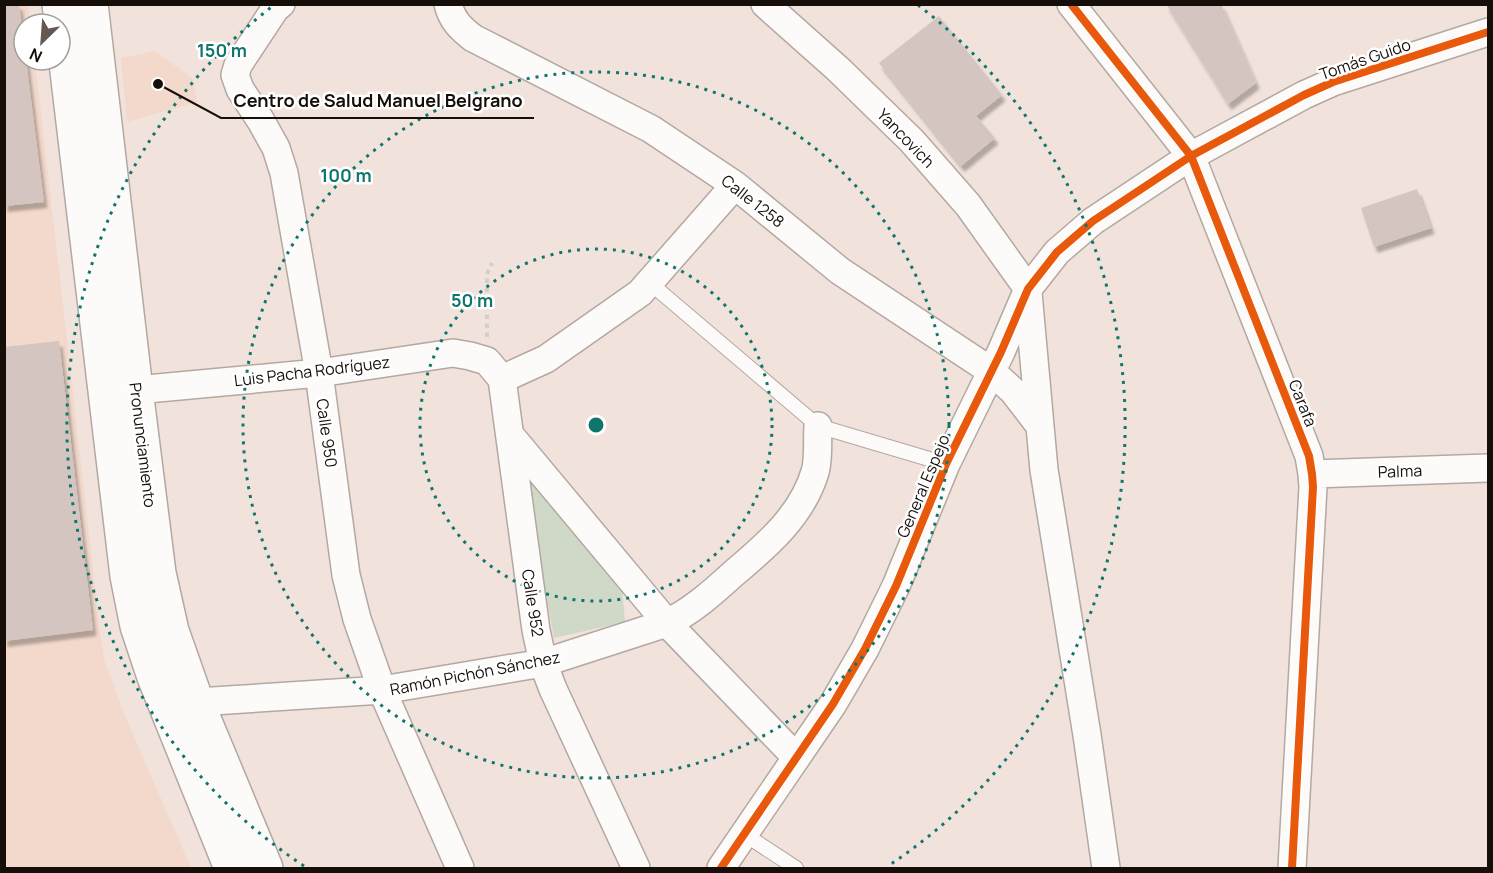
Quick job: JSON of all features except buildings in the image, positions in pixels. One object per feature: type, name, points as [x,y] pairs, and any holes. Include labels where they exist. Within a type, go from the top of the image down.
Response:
[{"type":"main road","name":"Pronunciamiento","points":[[59,4],[131,596],[137,626],[154,677],[231,868]]},
{"type":"main road","name":"Pronunciamiento","points":[[91,4],[159,573],[172,631],[197,702],[266,868]]},
{"type":"street","name":"Calle 950","points":[[282,4],[275,9],[238,65],[235,75],[240,89],[276,148],[284,173],[319,373],[346,575],[357,620],[382,690],[459,868]]},
{"type":"street","name":"Calle 1258","points":[[448,4],[451,15],[460,28],[473,38],[651,129],[735,186],[840,271],[991,371],[1013,392],[1040,426]]},
{"type":"street","name":"Yancovich","points":[[765,4],[838,69],[912,141],[968,206],[1028,289]]},
{"type":"street","name":"Carafa","points":[[1071,4],[1191,156],[1309,456],[1312,474],[1292,868]]},
{"type":"street","name":"Tomás Guido","points":[[1191,156],[1304,95],[1333,82],[1488,32]]},
{"type":"street","name":"General Espejo","points":[[721,868],[833,704],[865,649],[896,586],[946,464],[1001,352],[1028,289],[1057,252],[1093,221],[1191,156]]},
{"type":"street","points":[[495,370],[546,359],[640,293],[735,186]]},
{"type":"street","points":[[1028,289],[1044,470],[1106,868]]},
{"type":"street","name":"Luis Pacha Rodríguez","points":[[136,390],[319,373],[453,353],[471,356],[495,370]]},
{"type":"street","name":"Calle 952","points":[[495,370],[510,435],[536,630],[543,663],[636,868]]},
{"type":"street","name":"Ramón Pichón Sánchez","points":[[197,702],[382,690],[543,663],[667,623],[699,603],[771,541],[787,524],[804,497],[816,471],[818,426]]},
{"type":"street","points":[[510,435],[667,623],[796,758]]},
{"type":"street","name":"Palma","points":[[1312,474],[1488,468]]},
{"type":"lane","points":[[650,283],[818,426],[946,464]]},
{"type":"lane","points":[[744,834],[796,868]]},
{"type":"path","points":[[492,264],[487,274],[495,370]]},
{"type":"shaded area","points":[[28,4],[29,12],[12,12],[12,72],[36,72],[105,662],[123,711],[191,868],[5,868],[4,5]]},
{"type":"shaded area","points":[[155,51],[192,78],[197,102],[127,122],[121,58]]},
{"type":"green space","points":[[524,474],[622,587],[625,622],[554,638]]},
{"type":"cycle path","points":[[1071,4],[1191,156],[1309,456],[1313,487],[1292,868]]},
{"type":"cycle path","points":[[721,868],[833,704],[865,649],[896,586],[946,464],[1001,352],[1028,289],[1057,252],[1093,221],[1191,156],[1304,95],[1333,82],[1488,32]]},
{"type":"place","name":"Centro de Salud Manuel Belgrano","points":[[158,84]]}]
